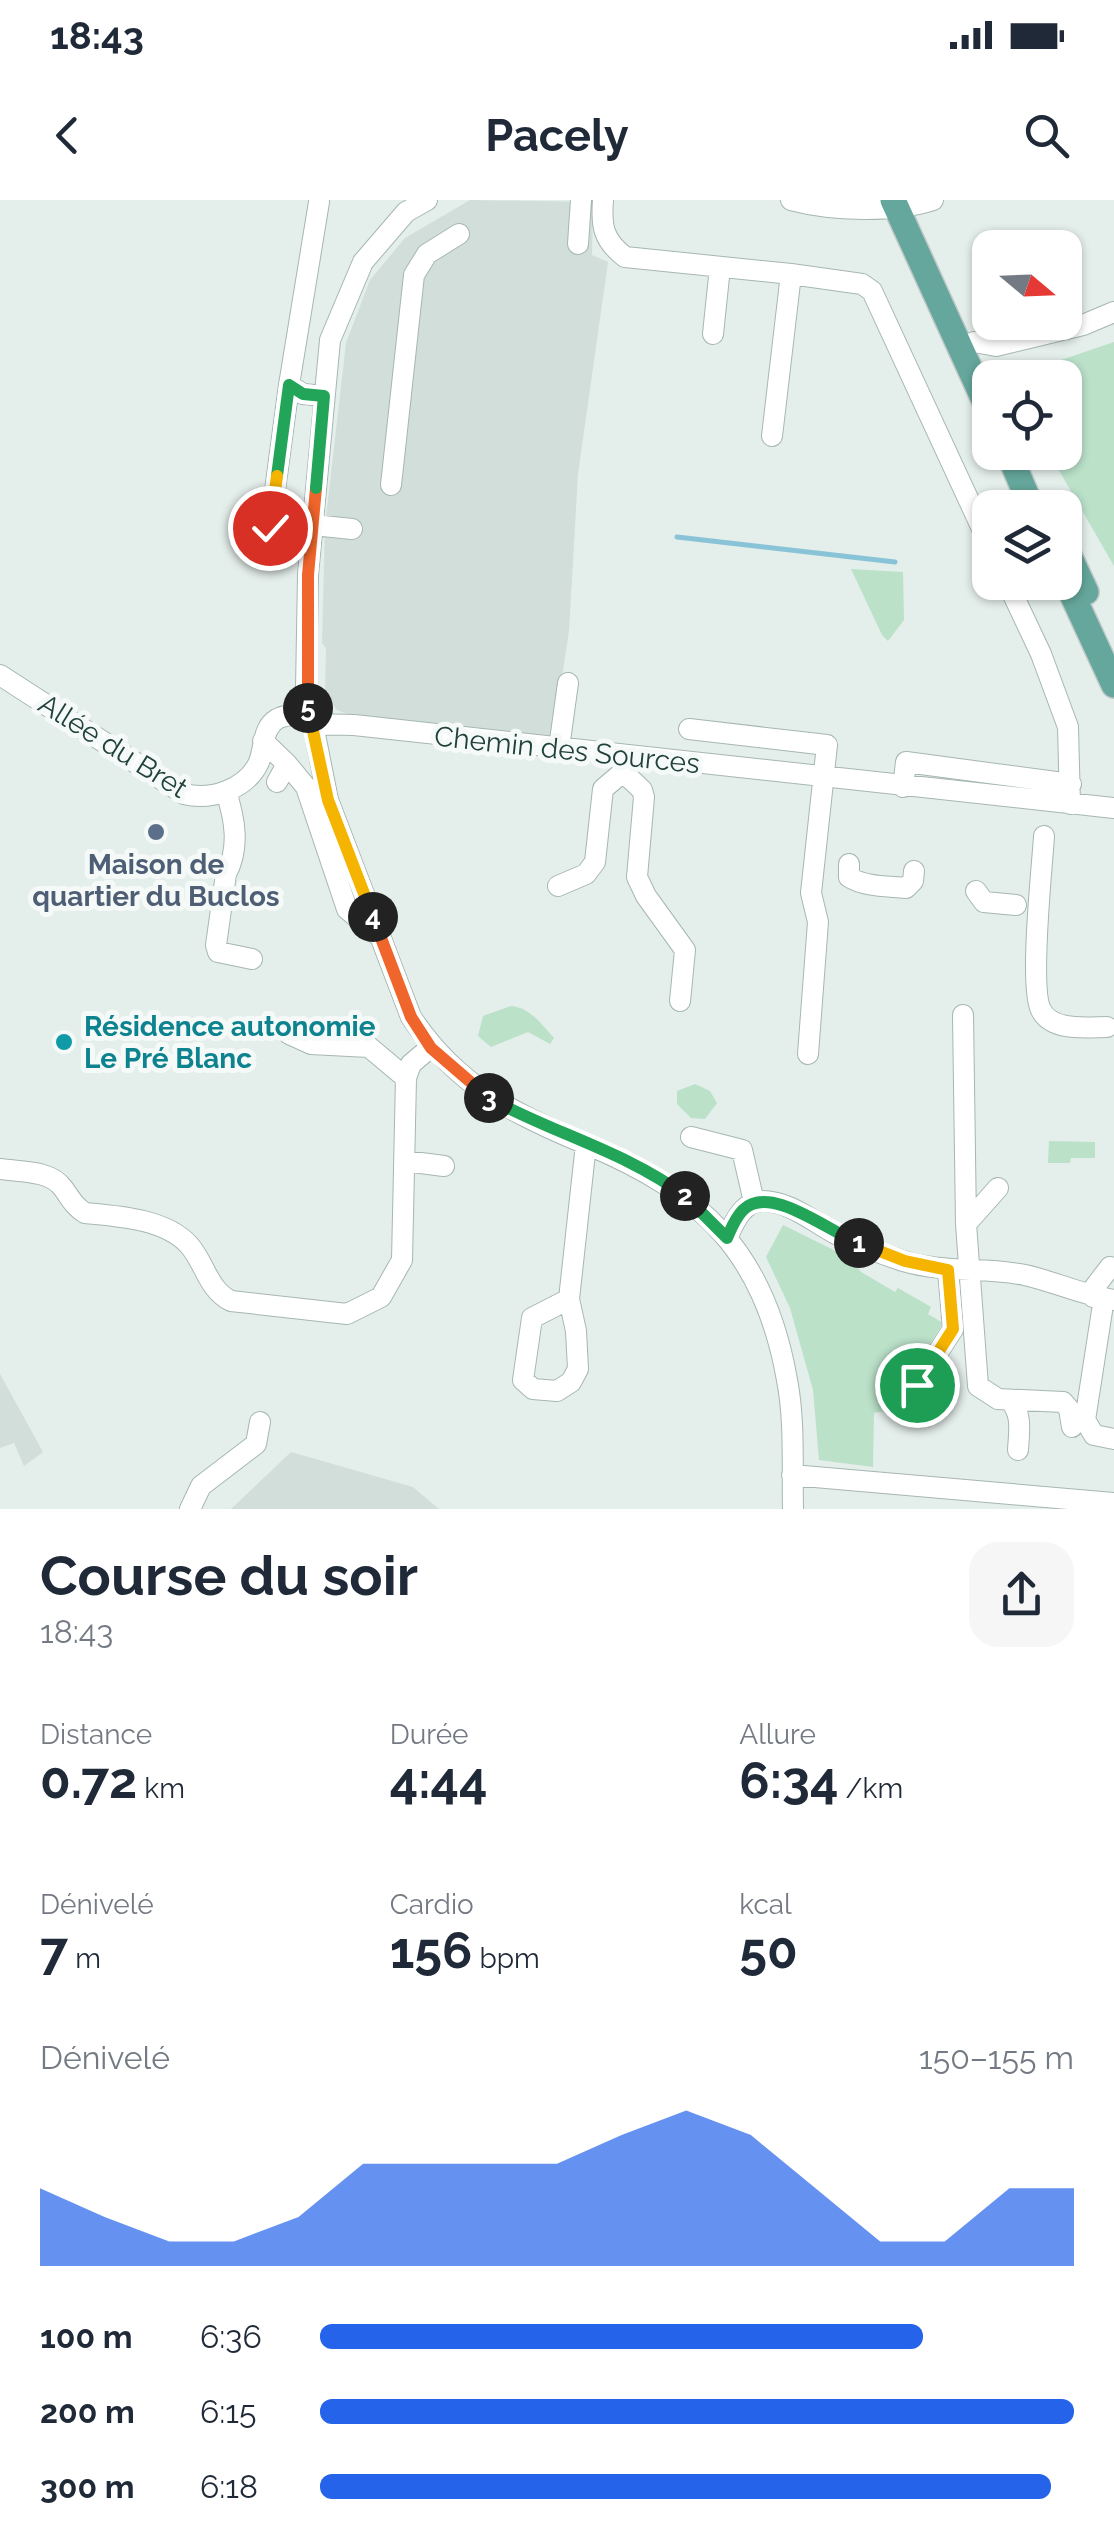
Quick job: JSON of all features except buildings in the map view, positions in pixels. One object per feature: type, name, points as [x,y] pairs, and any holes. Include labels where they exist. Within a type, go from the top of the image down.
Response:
[{"type":"main road","points":[[910,203],[982,360]]},
{"type":"main road","points":[[910,203],[972,366]]},
{"type":"main road","points":[[1082,583],[1114,650]]},
{"type":"main road","points":[[1075,600],[1114,685]]},
{"type":"street","points":[[427,200],[406,212],[363,262],[330,340],[308,575],[306,689],[328,800],[411,1017],[431,1048],[490,1099],[624,1160],[683,1194],[727,1238],[753,1277],[779,1343],[788,1384],[793,1509]]},
{"type":"street","points":[[578,244],[581,200]]},
{"type":"street","points":[[602,200],[601,226],[610,245],[625,256],[862,284],[872,292],[972,507]]},
{"type":"street","points":[[792,200],[822,206],[910,203]]},
{"type":"street","points":[[270,528],[320,202]]},
{"type":"street","points":[[392,485],[414,275],[427,254],[460,234]]},
{"type":"street","points":[[713,334],[720,267]]},
{"type":"street","points":[[772,436],[791,274]]},
{"type":"street","points":[[974,342],[1004,344],[1082,325],[1114,312]]},
{"type":"street","points":[[289,385],[303,394],[324,396]]},
{"type":"street","points":[[313,525],[352,529]]},
{"type":"street","points":[[1015,600],[1068,727],[1071,794]]},
{"type":"street","name":"Allée du Bret","points":[[0,675],[184,794],[200,798],[226,792],[248,777],[259,761],[270,726],[279,718],[310,719]]},
{"type":"street","points":[[558,748],[568,683]]},
{"type":"street","name":"Chemin des Sources","points":[[310,719],[558,748],[624,764],[903,787],[1071,794],[1114,808]]},
{"type":"street","points":[[689,729],[827,745],[810,893],[818,922],[808,1054]]},
{"type":"street","points":[[263,741],[282,773],[306,787],[347,909],[380,936]]},
{"type":"street","points":[[558,886],[586,874],[595,862],[603,790],[624,764],[644,797],[637,869],[640,886],[685,950],[680,1001]]},
{"type":"street","points":[[226,792],[235,838],[216,945],[225,956],[252,959]]},
{"type":"street","points":[[1044,836],[1036,975],[1041,1010],[1054,1022],[1071,1027],[1107,1027]]},
{"type":"street","points":[[850,864],[849,877],[882,886],[906,888],[913,881],[914,871]]},
{"type":"street","points":[[976,891],[984,902],[1016,905]]},
{"type":"street","points":[[917,1385],[953,1329],[966,1224],[963,1014]]},
{"type":"street","points":[[288,1034],[311,1044],[369,1047],[406,1078]]},
{"type":"street","points":[[0,1169],[51,1176],[85,1214],[172,1230],[190,1246],[221,1296],[231,1301],[347,1314],[382,1296],[402,1260],[406,1078],[411,1064],[431,1048]]},
{"type":"street","points":[[964,1093],[978,1075]]},
{"type":"street","points":[[690,1137],[742,1150],[754,1202]]},
{"type":"street","points":[[568,1299],[586,1144]]},
{"type":"street","points":[[405,1161],[444,1166]]},
{"type":"street","points":[[966,1224],[998,1188]]},
{"type":"street","points":[[727,1238],[736,1218],[754,1202],[765,1201],[788,1206],[839,1236],[905,1261],[1027,1276],[1104,1298]]},
{"type":"street","points":[[1104,1298],[1094,1288],[1114,1268]]},
{"type":"street","points":[[958,1269],[978,1386],[986,1394],[1009,1400],[1062,1402],[1070,1409],[1072,1426]]},
{"type":"street","points":[[1104,1298],[1085,1420],[1094,1435],[1114,1440]]},
{"type":"street","points":[[1009,1400],[1017,1407],[1018,1450]]},
{"type":"street","points":[[190,1509],[201,1486],[256,1444],[260,1422]]},
{"type":"street","points":[[792,1474],[1076,1504],[1114,1503]]},
{"type":"shaded area","points":[[470,200],[593,202],[592,255],[608,262],[578,474],[569,631],[553,736],[357,718],[337,710],[325,695],[325,526],[346,343],[370,280],[405,238]]},
{"type":"shaded area","points":[[0,1374],[43,1452],[24,1466],[14,1443],[0,1448]]},
{"type":"shaded area","points":[[291,1452],[413,1487],[439,1509],[231,1509]]},
{"type":"green space","points":[[1114,342],[1114,566],[1082,510],[1082,490],[1070,490],[1059,470],[1082,470],[1082,360],[1061,360]]},
{"type":"green space","points":[[851,569],[903,572],[904,620],[888,641],[882,635]]},
{"type":"green space","points":[[511,1006],[535,1018],[554,1038],[550,1044],[528,1032],[491,1047],[478,1036],[483,1016]]},
{"type":"green space","points":[[695,1084],[710,1091],[717,1103],[705,1119],[691,1118],[677,1104],[677,1091]]},
{"type":"green space","points":[[1049,1141],[1095,1142],[1095,1158],[1048,1163]]},
{"type":"green space","points":[[783,1225],[850,1258],[861,1272],[895,1292],[898,1288],[931,1307],[928,1314],[943,1323],[918,1363],[906,1357],[902,1361],[906,1368],[901,1370],[898,1363],[891,1365],[891,1410],[874,1413],[873,1467],[819,1460],[813,1390],[790,1308],[766,1257]]},
{"type":"waterway","points":[[677,537],[895,562]]},
{"type":"place","name":"Maison de quartier du Buclos","points":[[156,832]]},
{"type":"place","name":"Résidence autonomie Le Pré Blanc","points":[[64,1042]]},
{"type":"route","points":[[270,528],[289,385],[303,394],[324,396],[308,575],[306,689],[310,724],[328,800],[346,852],[355,864],[411,1017],[431,1048],[490,1099],[660,1179],[683,1194],[727,1238],[743,1210],[754,1202],[765,1201],[788,1206],[839,1236],[905,1261],[948,1270],[953,1329],[917,1385]]}]
